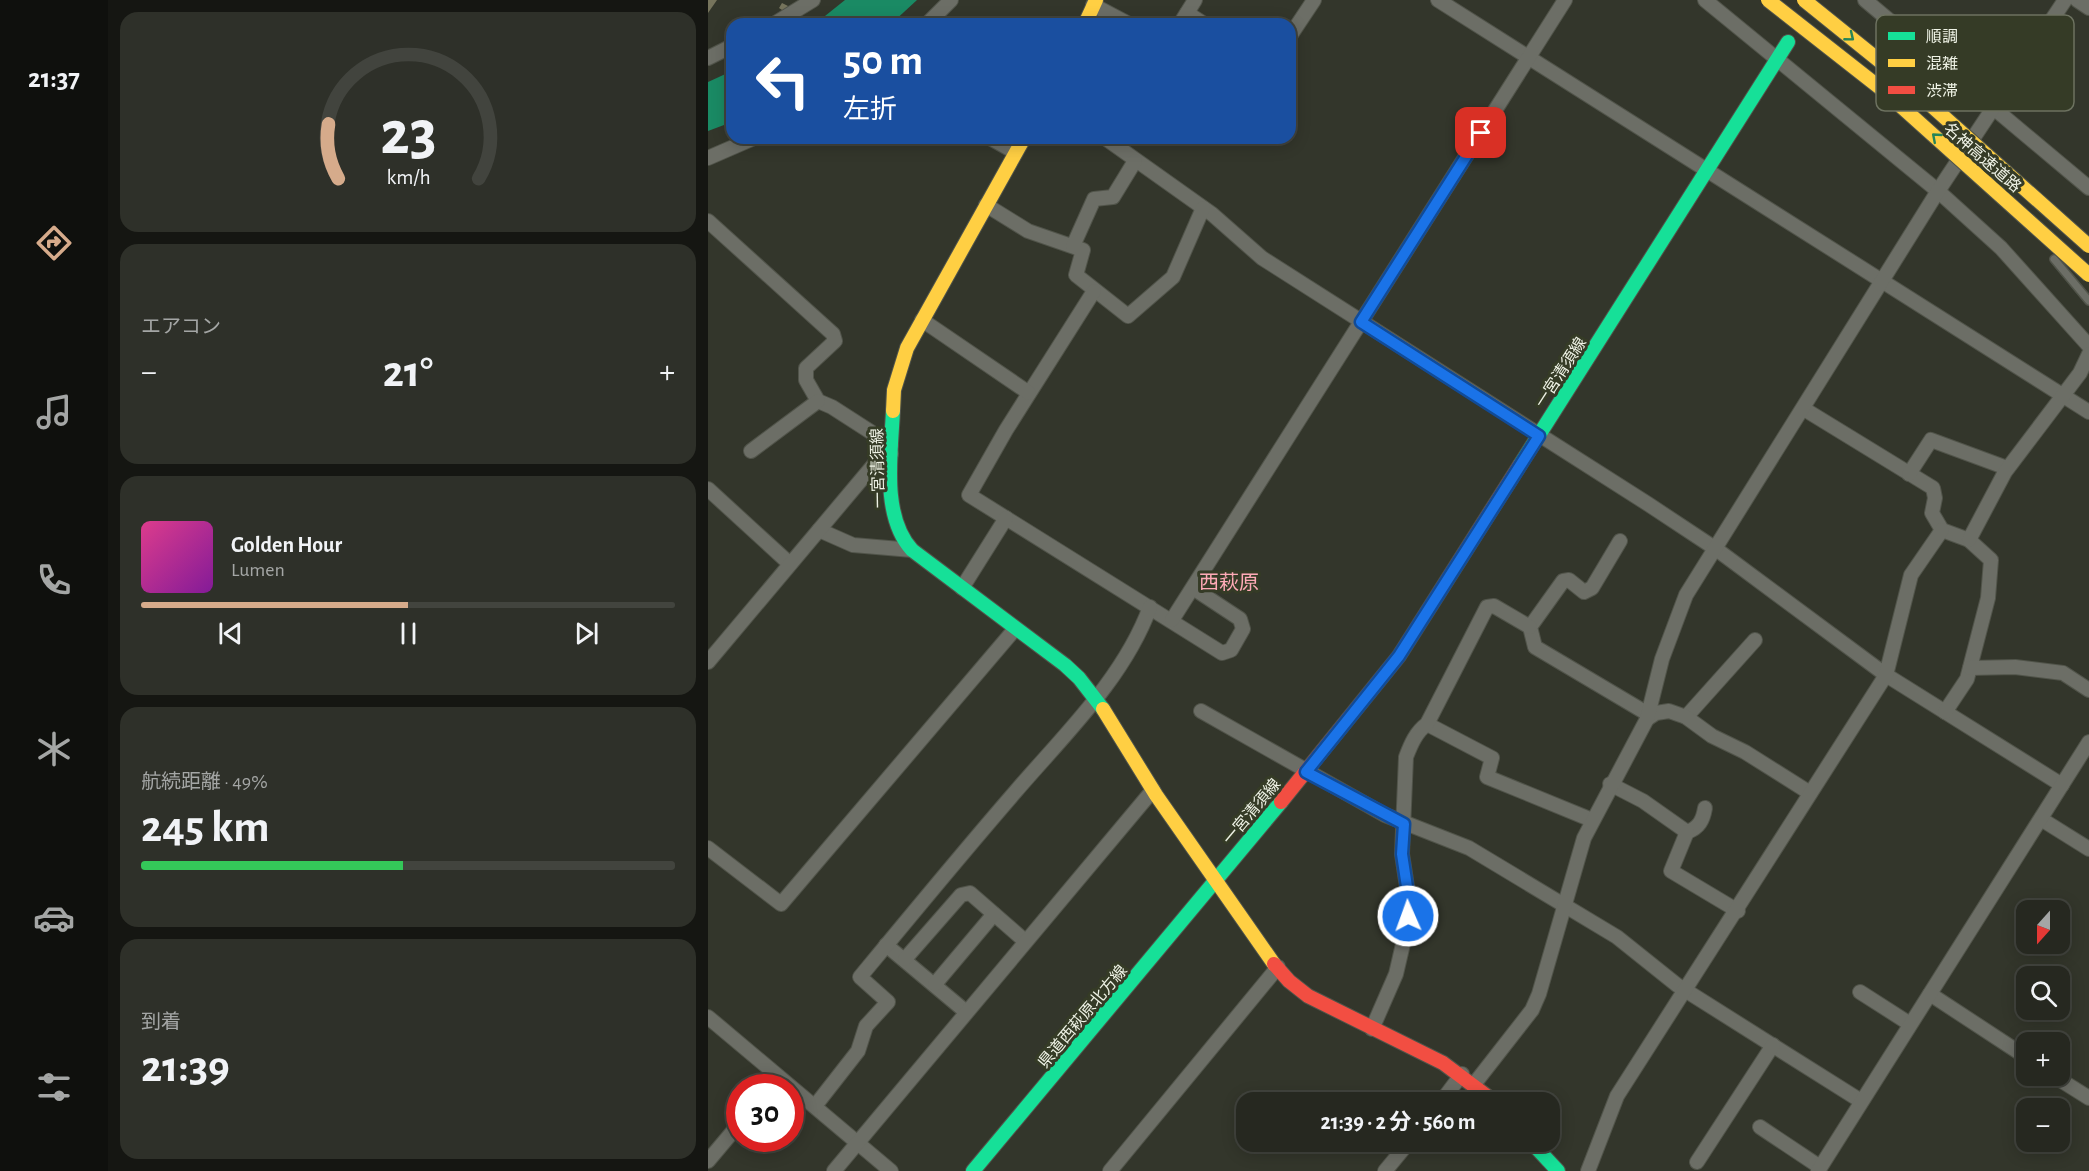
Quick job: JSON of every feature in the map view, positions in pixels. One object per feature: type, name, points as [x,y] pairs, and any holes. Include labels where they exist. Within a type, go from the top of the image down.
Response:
[{"type":"main road","name":"名神高速道路","points":[[1768,0],[1876,86]]},
{"type":"main road","name":"名神高速道路","points":[[1804,0],[1876,58]]},
{"type":"main road","points":[[1088,18],[1095,3]]},
{"type":"main road","name":"一宮清須線","points":[[1215,881],[1399,656],[1788,42]]},
{"type":"main road","name":"名神高速道路","points":[[1906,111],[2089,275]]},
{"type":"main road","name":"名神高速道路","points":[[1938,111],[2089,246]]},
{"type":"main road","name":"一宮清須線","points":[[1021,144],[922,320],[907,348],[899,370],[894,390],[891,450],[896,524],[903,540],[912,550],[1015,629],[1063,662],[1095,699],[1215,881],[1289,981],[1313,999],[1462,1074],[1484,1092]]},
{"type":"main road","name":"県道西萩原北方線","points":[[973,1171],[1215,881]]},
{"type":"main road","points":[[1540,1152],[1558,1171]]},
{"type":"street","points":[[933,18],[951,0]]},
{"type":"street","points":[[1185,18],[1195,0]]},
{"type":"street","points":[[1296,27],[1314,0]]},
{"type":"street","points":[[1438,0],[2089,412]]},
{"type":"street","points":[[1172,620],[1565,0]]},
{"type":"street","points":[[1705,0],[1938,191],[2001,248],[2089,346]]},
{"type":"street","points":[[1865,0],[1883,15]]},
{"type":"street","points":[[2055,15],[2065,0]]},
{"type":"street","points":[[2077,0],[2089,8]]},
{"type":"street","points":[[782,18],[803,3]]},
{"type":"street","points":[[1095,3],[1119,18]]},
{"type":"street","points":[[708,58],[726,49]]},
{"type":"street","points":[[1475,1083],[1532,1010],[1539,994],[1584,838],[1647,716],[1675,621],[1686,596],[1938,191],[1993,111]]},
{"type":"street","points":[[1999,111],[2089,188]]},
{"type":"street","points":[[708,158],[740,144]]},
{"type":"street","points":[[1001,144],[1016,152]]},
{"type":"street","points":[[1124,144],[1136,161],[1203,208],[1262,258],[1716,549],[1886,675],[2062,785]]},
{"type":"street","points":[[1072,246],[1094,199],[1113,197],[1136,161]]},
{"type":"street","points":[[986,204],[1028,231],[1083,250],[1076,275],[1128,316],[1173,277],[1203,208]]},
{"type":"street","points":[[708,221],[833,334],[835,341],[806,368],[806,380],[818,401],[832,407],[891,450],[882,455],[708,662]]},
{"type":"street","points":[[1094,291],[1029,393],[969,495],[1222,653],[1231,650],[1243,629],[1240,619],[1193,588]]},
{"type":"street","points":[[922,320],[1029,393]]},
{"type":"street","points":[[1969,540],[2007,468],[2080,373],[2089,354]]},
{"type":"street","points":[[751,451],[818,401]]},
{"type":"street","points":[[1804,409],[1933,488],[1935,498],[1932,513],[1942,530],[1969,540],[1991,560],[1989,597],[1967,679],[1946,712]]},
{"type":"street","points":[[1909,474],[1931,440],[2007,468]]},
{"type":"street","points":[[708,489],[790,564]]},
{"type":"street","points":[[962,588],[1006,518]]},
{"type":"street","points":[[819,530],[854,545],[912,550]]},
{"type":"street","points":[[1588,1171],[1617,1096],[1738,911],[1886,675],[1911,575],[1942,530]]},
{"type":"street","points":[[1530,627],[1563,581],[1569,579],[1584,591],[1592,588],[1620,541]]},
{"type":"street","points":[[1372,1029],[1388,998],[1406,932],[1409,900],[1402,854],[1407,757],[1419,730],[1427,724],[1486,607],[1494,606],[1530,627],[1535,647],[1647,716]]},
{"type":"street","points":[[815,1106],[858,1051],[866,1026],[888,1002],[860,977],[1095,699],[1133,646],[1150,607]]},
{"type":"street","points":[[708,848],[781,904],[1015,629]]},
{"type":"street","points":[[1686,717],[1755,640]]},
{"type":"street","points":[[1970,668],[2015,667],[2062,673],[2089,690]]},
{"type":"street","points":[[1201,711],[1306,772],[1404,824],[1469,848],[1617,937],[1685,990],[1861,1101]]},
{"type":"street","points":[[1647,716],[1669,711],[1686,717],[1712,736],[1745,752],[1810,793]]},
{"type":"street","points":[[1427,724],[1492,758],[1487,777],[1592,820]]},
{"type":"street","points":[[1760,1127],[1819,1169],[2089,742]]},
{"type":"street","points":[[1610,784],[1643,801],[1687,832]]},
{"type":"street","points":[[834,1171],[965,1011],[1153,790]]},
{"type":"street","points":[[1705,808],[1701,822],[1695,829],[1687,832],[1671,871],[1738,911]]},
{"type":"street","points":[[2041,819],[2089,849]]},
{"type":"street","points":[[905,959],[961,895],[970,893],[1025,941]]},
{"type":"street","points":[[935,984],[994,914]]},
{"type":"street","points":[[886,945],[965,1011]]},
{"type":"street","points":[[1110,1171],[1278,966]]},
{"type":"street","points":[[1860,992],[1910,1024]]},
{"type":"street","points":[[1929,994],[2016,1051]]},
{"type":"street","points":[[708,1017],[777,1074]]},
{"type":"street","points":[[1697,1162],[1773,1045]]},
{"type":"street","points":[[1448,1092],[1462,1074]]},
{"type":"street","points":[[2070,1086],[2089,1098]]},
{"type":"street","points":[[804,1097],[891,1171]]},
{"type":"street","points":[[708,1161],[726,1140]]},
{"type":"street","points":[[1384,1171],[1400,1152]]},
{"type":"lane","points":[[2014,177],[2089,234]]},
{"type":"lane","points":[[1999,192],[2044,247]]},
{"type":"lane","points":[[2052,256],[2089,301]]},
{"type":"shaded area","points":[[845,0],[917,0],[898,18],[822,18]]},
{"type":"shaded area","points":[[726,74],[726,124],[708,131],[708,82]]},
{"type":"building","points":[[708,0],[717,0],[708,13]]},
{"type":"building","points":[[782,3],[788,6],[785,12],[779,8]]},
{"type":"traffic: fast","points":[[1520,465],[1788,42]]},
{"type":"traffic: fast","points":[[893,411],[890,484],[896,520],[902,536],[912,550],[1065,665],[1079,678],[1103,709]]},
{"type":"traffic: fast","points":[[973,1171],[1281,802]]},
{"type":"traffic: fast","points":[[1540,1152],[1558,1171]]},
{"type":"traffic: slow","points":[[1088,18],[1096,0]]},
{"type":"traffic: slow","points":[[1768,0],[1876,85]]},
{"type":"traffic: slow","points":[[1804,0],[1876,58]]},
{"type":"traffic: slow","points":[[1906,111],[2089,275]]},
{"type":"traffic: slow","points":[[1937,111],[2089,246]]},
{"type":"traffic: slow","points":[[893,411],[894,390],[907,348],[1021,144]]},
{"type":"traffic: slow","points":[[1103,709],[1156,795],[1274,964]]},
{"type":"traffic: jam","points":[[1281,802],[1399,656],[1520,465]]},
{"type":"traffic: jam","points":[[1274,964],[1289,981],[1308,996],[1443,1063],[1482,1092]]},
{"type":"district","name":"西萩原","points":[[1229,582]]},
{"type":"route","points":[[1408,916],[1409,900],[1402,854],[1404,824],[1306,772],[1399,656],[1539,436],[1361,322],[1481,133]]}]
